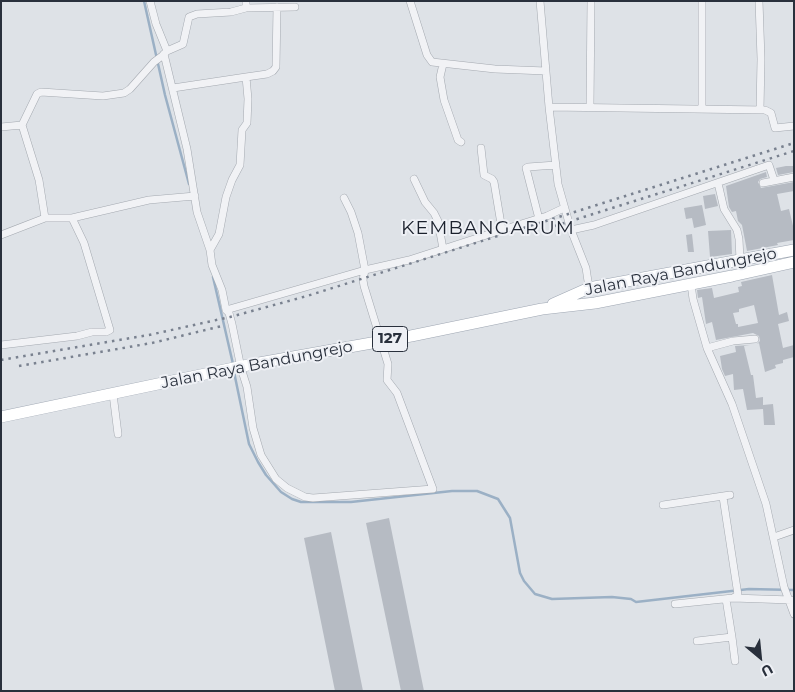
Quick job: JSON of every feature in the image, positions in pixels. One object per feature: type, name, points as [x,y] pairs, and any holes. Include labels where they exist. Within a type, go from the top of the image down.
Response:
[{"type":"main road","name":"Jalan Raya Bandungrejo","points":[[542,309],[589,288],[794,250]]},
{"type":"main road","name":"Jalan Raya Bandungrejo","points":[[1,417],[542,309],[595,303],[794,262]]},
{"type":"main road","points":[[666,274],[669,288]]},
{"type":"street","points":[[150,1],[173,88],[197,212],[210,250],[212,265],[222,290],[226,310],[229,313],[232,324],[237,369],[247,387],[253,428],[261,455],[276,478],[286,488],[313,498],[433,489],[397,394],[387,380],[388,364],[364,286],[365,270],[356,226],[344,198]]},
{"type":"street","points":[[410,1],[428,59],[432,62],[495,69],[546,71]]},
{"type":"street","points":[[540,1],[558,184],[571,230],[586,268],[589,288]]},
{"type":"street","points":[[590,107],[591,1]]},
{"type":"street","points":[[702,1],[702,108]]},
{"type":"street","points":[[759,1],[760,110]]},
{"type":"street","points":[[45,218],[39,180],[22,125],[37,94],[116,96],[130,89],[154,62],[164,54],[183,44],[188,20],[192,15],[231,12],[246,4],[295,7]]},
{"type":"street","points":[[173,88],[270,73],[276,67],[277,7]]},
{"type":"street","points":[[443,64],[440,77],[444,100],[458,140],[461,142]]},
{"type":"street","points":[[210,250],[219,234],[226,196],[240,165],[242,130],[247,123],[248,99],[246,77]]},
{"type":"street","points":[[549,107],[766,110],[770,113],[775,128],[794,126]]},
{"type":"street","points":[[1,127],[22,125]]},
{"type":"street","points":[[481,148],[484,175],[494,182],[502,230]]},
{"type":"street","points":[[539,219],[526,168],[556,165]]},
{"type":"street","points":[[571,230],[594,225],[769,165],[774,180]]},
{"type":"street","points":[[763,182],[794,176]]},
{"type":"street","points":[[414,179],[424,202],[434,213],[438,221],[443,249]]},
{"type":"street","points":[[718,183],[724,209],[737,230],[740,260]]},
{"type":"street","points":[[1,235],[45,218],[72,218],[141,202],[194,196]]},
{"type":"street","points":[[226,310],[443,249],[539,219],[564,208]]},
{"type":"street","points":[[1,346],[110,330],[84,242],[72,218]]},
{"type":"street","points":[[691,284],[693,299],[707,348],[732,404],[766,504],[794,614]]},
{"type":"street","points":[[707,348],[733,341],[755,339]]},
{"type":"street","points":[[113,394],[118,434]]},
{"type":"street","points":[[663,505],[727,496],[734,595],[732,637],[735,661]]},
{"type":"street","points":[[774,537],[794,530]]},
{"type":"street","points":[[675,604],[734,595],[788,595]]},
{"type":"street","points":[[698,641],[732,637]]},
{"type":"building","points":[[794,166],[794,172],[778,175],[776,168]]},
{"type":"building","points":[[766,172],[767,177],[760,179],[758,182],[761,188],[794,182],[794,191],[777,194],[781,211],[789,209],[794,230],[794,240],[747,251],[742,225],[738,221],[736,211],[732,212],[729,207],[726,186]]},
{"type":"building","points":[[715,194],[718,206],[705,209],[703,196]]},
{"type":"building","points":[[702,205],[706,225],[694,228],[692,218],[686,219],[684,208]]},
{"type":"building","points":[[731,230],[732,254],[710,257],[708,231]]},
{"type":"building","points":[[692,234],[694,252],[688,252],[686,235]]},
{"type":"building","points":[[772,275],[779,315],[787,312],[789,321],[778,324],[783,348],[794,345],[794,357],[783,360],[783,363],[775,365],[776,368],[765,372],[759,343],[757,344],[760,341],[759,336],[753,333],[716,340],[712,322],[706,324],[702,297],[698,298],[697,290],[712,288],[714,298],[739,292],[738,287],[742,286],[741,282]],"holes":[[[754,305],[758,323],[738,327],[733,313],[739,312],[739,309]]]},
{"type":"building","points":[[750,345],[744,346],[751,375],[753,375],[756,398],[763,397],[763,405],[773,404],[775,425],[764,425],[763,409],[747,410],[743,389],[734,390],[733,374],[725,376],[722,369],[720,356],[736,352],[735,346]]},
{"type":"building","points":[[389,518],[424,691],[401,691],[366,523]]},
{"type":"building","points":[[331,532],[363,691],[335,691],[304,538]]},
{"type":"waterway","points":[[144,1],[165,95],[189,184]]},
{"type":"waterway","points":[[213,277],[233,364]]},
{"type":"waterway","points":[[234,372],[249,444],[266,475],[281,492],[301,502],[351,502],[452,491],[477,491],[498,499],[510,518],[520,573],[535,594],[552,599],[612,597],[631,599],[636,602],[749,589],[794,590]]},
{"type":"railway","points":[[1,360],[149,335],[230,317],[307,296],[794,143]]},
{"type":"railway","points":[[555,226],[794,151]]},
{"type":"railway","points":[[19,366],[152,343],[222,326]]},
{"type":"district","name":"KEMBANGARUM","points":[[488,228]]}]
